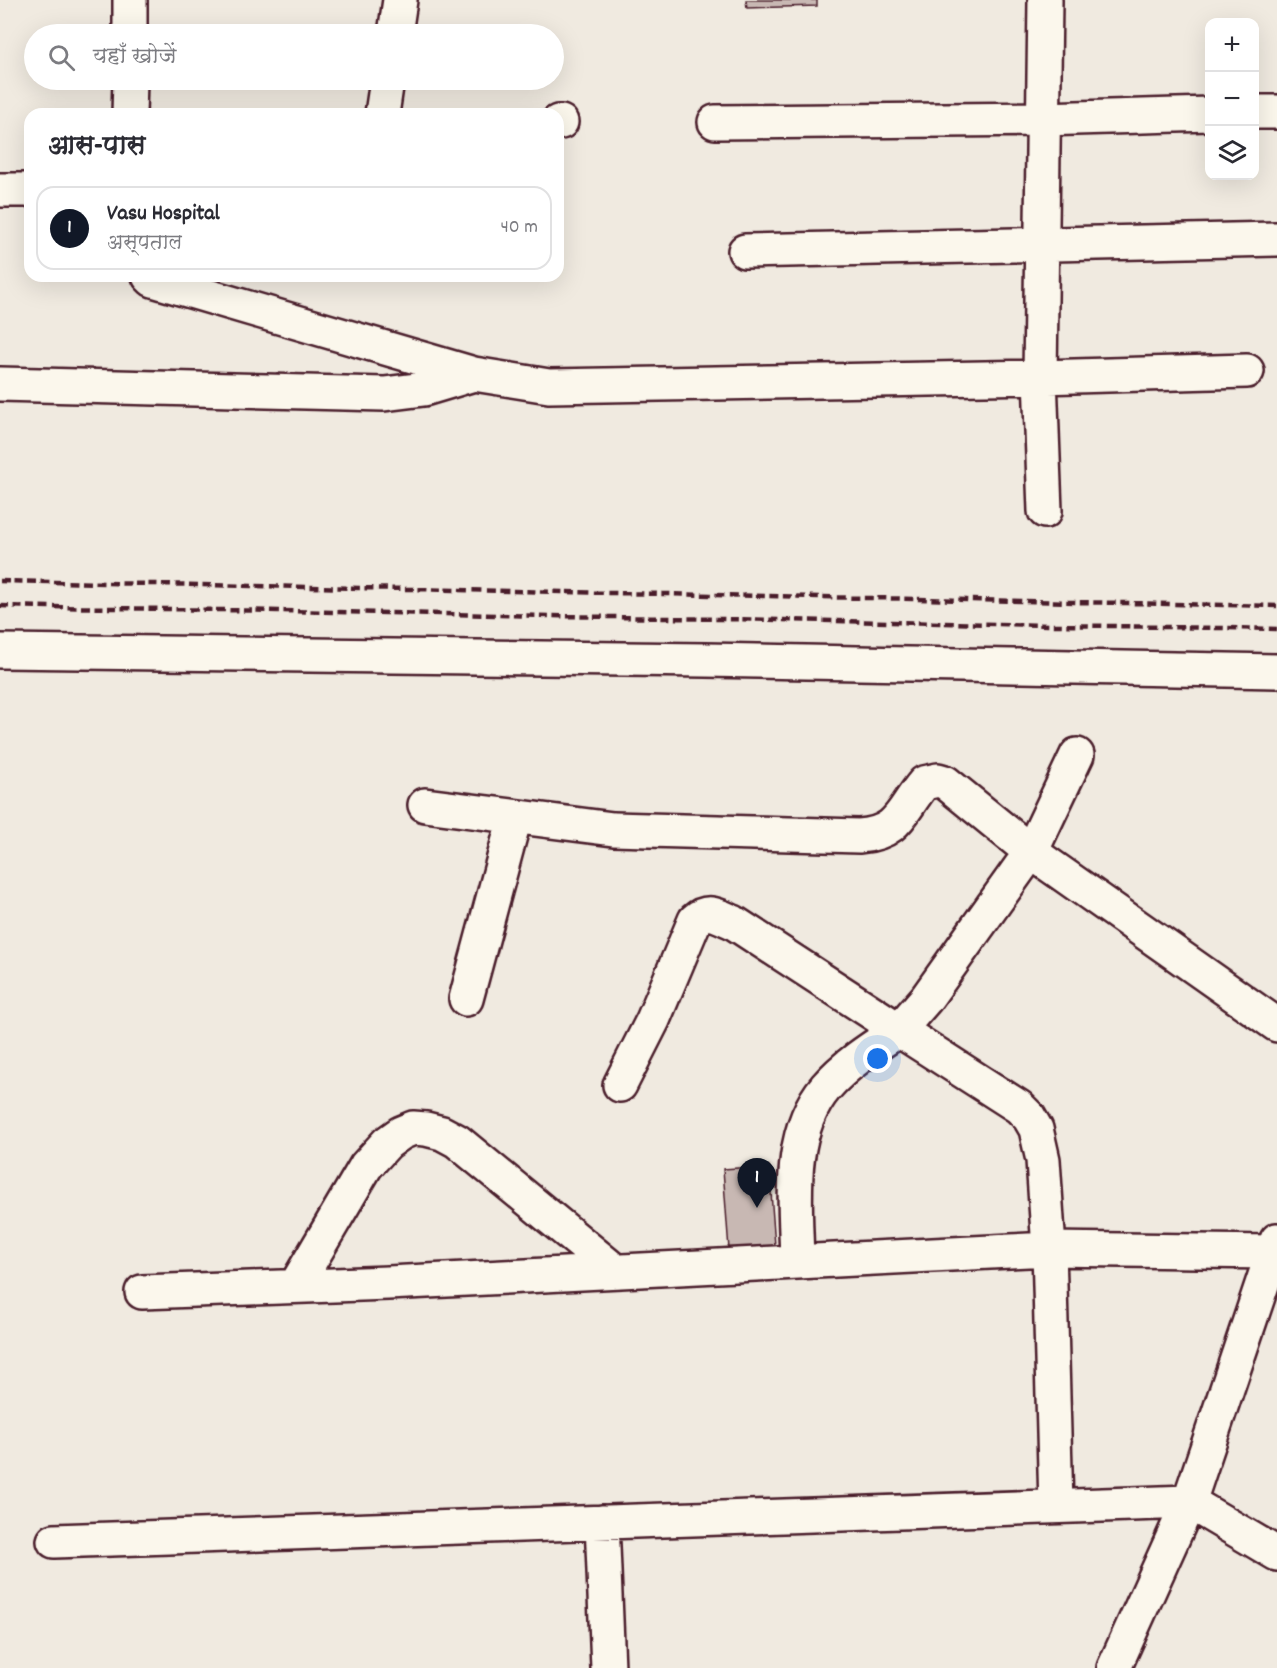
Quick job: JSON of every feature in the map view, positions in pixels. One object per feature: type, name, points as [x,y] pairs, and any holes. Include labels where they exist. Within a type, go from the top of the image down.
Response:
[{"type":"street","points":[[130,0],[130,24]]},
{"type":"street","points":[[396,24],[400,0]]},
{"type":"street","points":[[1045,0],[1040,377],[1045,511]]},
{"type":"street","points":[[129,90],[129,108]]},
{"type":"street","points":[[383,108],[386,90]]},
{"type":"street","points":[[1259,112],[1277,112]]},
{"type":"street","points":[[715,122],[1042,119],[1205,114]]},
{"type":"street","points":[[0,190],[24,190]]},
{"type":"street","points":[[745,251],[1277,239]]},
{"type":"street","points":[[160,282],[474,374],[549,386],[1247,371]]},
{"type":"street","points":[[0,384],[384,394],[424,389],[474,374]]},
{"type":"street","points":[[0,651],[706,660],[1277,671]]},
{"type":"street","points":[[797,1262],[796,1167],[800,1143],[809,1115],[824,1089],[867,1050],[899,1030],[926,999],[1031,852],[1077,756]]},
{"type":"street","points":[[425,805],[613,828],[871,835],[893,826],[924,783],[938,780],[945,782],[1031,852],[1277,1025]]},
{"type":"street","points":[[466,999],[515,817]]},
{"type":"street","points":[[620,1085],[653,1020],[695,920],[701,915],[712,913],[733,922],[1019,1107],[1036,1129],[1042,1160],[1049,1249],[1056,1506]]},
{"type":"street","points":[[296,1285],[366,1166],[387,1143],[413,1128],[442,1133],[457,1141],[615,1271]]},
{"type":"street","points":[[142,1292],[1049,1249],[1275,1246],[1188,1502],[1114,1668]]},
{"type":"street","points":[[54,1541],[1188,1502],[1277,1554]]},
{"type":"street","points":[[602,1522],[608,1668]]},
{"type":"building","points":[[746,0],[817,0],[817,6],[747,8]]},
{"type":"building","points":[[769,1166],[776,1259],[730,1263],[723,1169]]},
{"type":"railway","points":[[0,581],[1277,606]]},
{"type":"railway","points":[[0,606],[1277,629]]},
{"type":"place","name":"Vasu Hospital","points":[[757,1208]]}]
